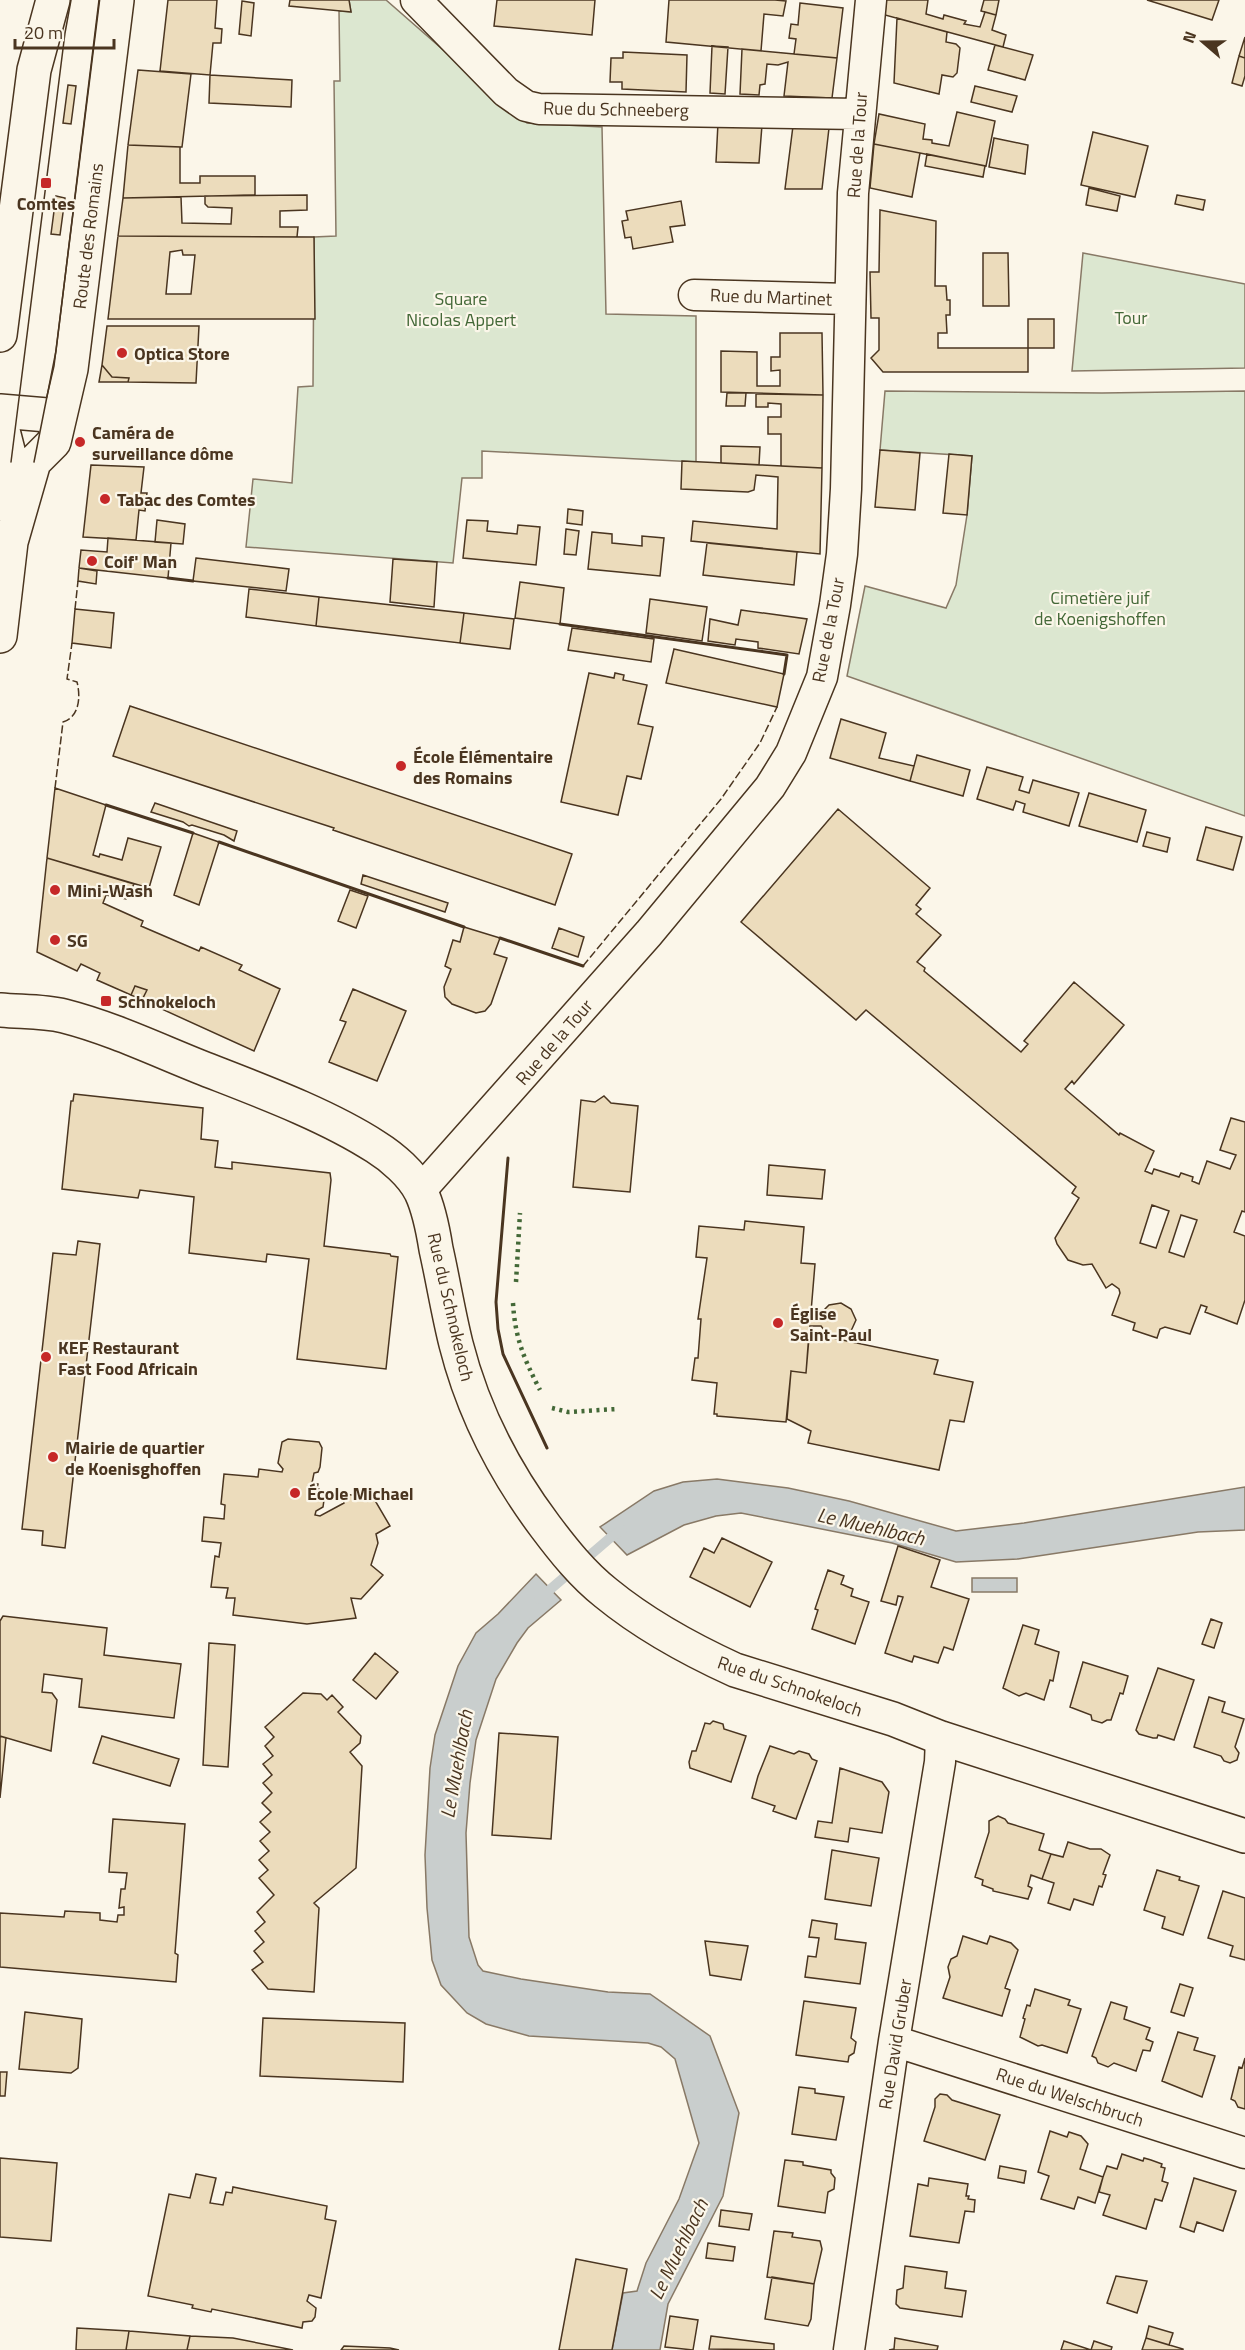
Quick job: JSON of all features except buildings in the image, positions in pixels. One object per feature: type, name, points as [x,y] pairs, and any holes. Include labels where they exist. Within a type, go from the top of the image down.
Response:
[{"type":"street","points":[[0,335],[34,70],[53,0]]},
{"type":"street","name":"Route des Romains","points":[[15,462],[54,442],[71,369],[117,0]]},
{"type":"street","name":"Rue du Schneeberg","points":[[416,0],[506,92],[526,106],[539,109],[859,114]]},
{"type":"street","name":"Rue de la Tour","points":[[420,1191],[678,899],[770,787],[791,753],[822,677],[837,595],[846,489],[853,193],[871,0]]},
{"type":"street","name":"Rue du Martinet","points":[[693,295],[849,299]]},
{"type":"street","points":[[0,411],[59,417]]},
{"type":"street","points":[[0,419],[15,462],[11,542],[0,636]]},
{"type":"street","points":[[0,565],[15,462]]},
{"type":"street","name":"Rue du Schnokeloch","points":[[0,1010],[60,1015],[84,1022],[252,1088],[334,1124],[388,1155],[420,1191],[432,1228],[456,1342],[476,1407],[499,1458],[556,1541],[586,1575],[604,1592],[654,1627],[710,1659],[763,1680],[893,1719],[941,1738],[1245,1836]]},
{"type":"street","name":"Rue David Gruber","points":[[849,2350],[894,2042],[940,1762],[941,1738]]},
{"type":"street","name":"Rue du Welschbruch","points":[[894,2042],[1245,2153]]},
{"type":"green space","name":"Square Nicolas Appert","points":[[349,0],[386,0],[527,123],[602,127],[606,314],[696,316],[696,462],[482,451],[482,478],[462,478],[453,563],[246,547],[253,479],[292,483],[298,387],[313,386],[314,237],[336,236],[334,81],[340,81],[339,11],[351,12]]},
{"type":"green space","name":"Tour","points":[[1083,253],[1245,284],[1245,368],[1072,371]]},
{"type":"green space","name":"Cimetière juif de Koenigshoffen","points":[[885,391],[1102,393],[1245,391],[1245,816],[847,676],[865,586],[946,608],[956,585],[967,515],[972,456],[880,450]]},
{"type":"water","points":[[717,1479],[788,1488],[849,1501],[956,1531],[1024,1523],[1245,1487],[1245,1530],[1198,1532],[1018,1559],[956,1562],[892,1543],[741,1513],[716,1516],[684,1525],[627,1555],[600,1527],[654,1491],[683,1482]]},
{"type":"water","points":[[536,1574],[561,1600],[528,1628],[517,1643],[496,1679],[476,1740],[466,1833],[469,1937],[478,1965],[483,1971],[608,1992],[650,1994],[710,2036],[739,2113],[723,2196],[668,2304],[660,2350],[612,2350],[623,2293],[637,2291],[646,2263],[679,2199],[699,2143],[675,2059],[661,2047],[648,2043],[529,2036],[486,2024],[467,2013],[441,1985],[432,1960],[425,1855],[430,1768],[435,1735],[458,1666],[476,1633],[498,1614]]},
{"type":"water","points":[[972,1578],[1017,1578],[1017,1592],[972,1592]]},
{"type":"waterway","name":"Le Muehlbach","points":[[539,1599],[622,1530]]},
{"type":"tram line","points":[[11,462],[71,0]]},
{"type":"tram line","points":[[34,462],[56,351],[99,0]]},
{"type":"hedge","points":[[516,1282],[520,1213]]},
{"type":"hedge","points":[[513,1303],[521,1348],[540,1390]]},
{"type":"hedge","points":[[552,1408],[568,1412],[617,1409]]},
{"type":"fence","points":[[75,609],[78,581]]},
{"type":"fence","points":[[55,788],[63,722],[76,711],[79,700],[77,682],[67,679],[72,643]]},
{"type":"fence","points":[[583,966],[721,799],[760,743],[777,707]]},
{"type":"wall","points":[[168,578],[193,581]]},
{"type":"wall","points":[[560,624],[787,655],[784,674]]},
{"type":"wall","points":[[106,805],[193,833]]},
{"type":"wall","points":[[219,842],[464,927]]},
{"type":"wall","points":[[500,938],[583,966]]},
{"type":"wall","points":[[508,1158],[496,1302],[498,1329],[503,1354],[547,1448]]},
{"type":"place","name":"Comtes","points":[[46,183]]},
{"type":"place","name":"Optica Store","points":[[122,353]]},
{"type":"place","name":"Caméra de surveillance dôme","points":[[80,442]]},
{"type":"place","name":"Tabac des Comtes","points":[[105,499]]},
{"type":"place","name":"Coif' Man","points":[[92,561]]},
{"type":"place","name":"École Élémentaire des Romains","points":[[401,766]]},
{"type":"place","name":"Mini-Wash","points":[[55,890]]},
{"type":"place","name":"SG","points":[[55,940]]},
{"type":"place","name":"Schnokeloch","points":[[106,1001]]},
{"type":"place","name":"Église Saint-Paul","points":[[778,1323]]},
{"type":"place","name":"KEF Restaurant Fast Food Africain","points":[[46,1357]]},
{"type":"place","name":"Mairie de quartier de Koenisghoffen","points":[[53,1457]]},
{"type":"place","name":"École Michael","points":[[295,1493]]}]
